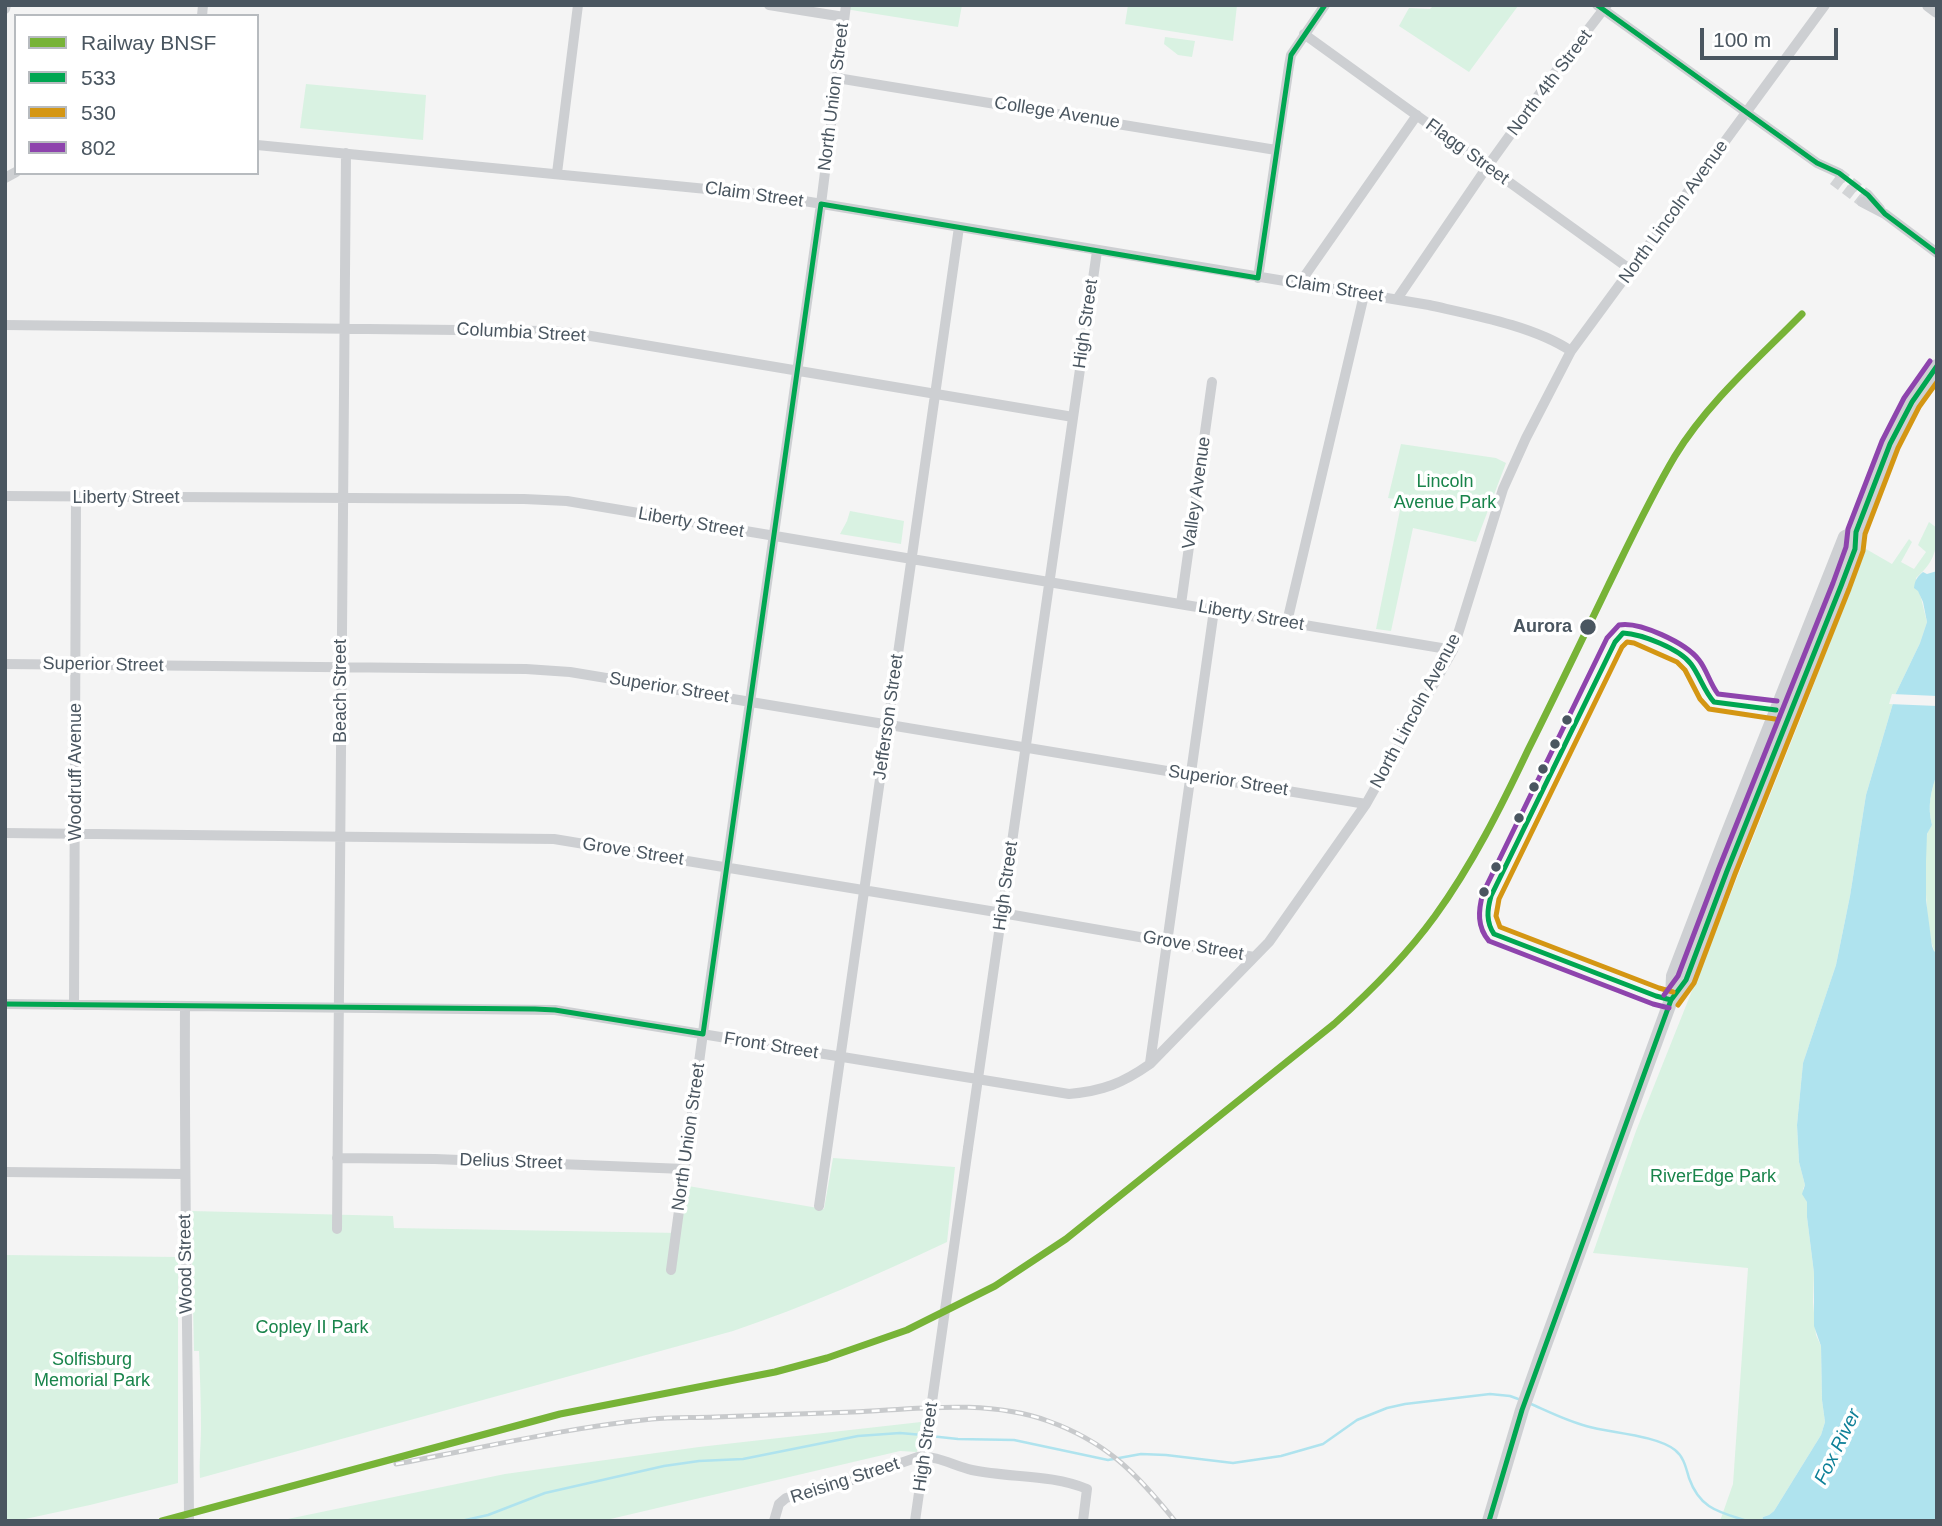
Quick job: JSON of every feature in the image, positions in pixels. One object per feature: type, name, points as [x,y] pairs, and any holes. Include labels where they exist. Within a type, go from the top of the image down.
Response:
[{"type":"main road","points":[[1929,5],[1937,11]]},
{"type":"main road","points":[[1489,1521],[1522,1410],[1671,1000],[1673,976],[1725,839],[1846,537],[1856,532],[1890,444],[1912,402],[1937,366]]},
{"type":"street","points":[[557,173],[578,5]]},
{"type":"street","points":[[769,5],[844,17]]},
{"type":"street","name":"North Union Street","points":[[671,1270],[821,204],[846,5]]},
{"type":"street","points":[[1258,278],[1291,55],[1325,5]]},
{"type":"street","name":"North Lincoln Avenue","points":[[1150,1064],[1269,942],[1366,804],[1453,650],[1503,489],[1526,438],[1572,351],[1825,5]]},
{"type":"street","points":[[1603,7],[1836,177]]},
{"type":"street","name":"North 4th Street","points":[[1397,299],[1487,167],[1603,7]]},
{"type":"street","name":"Flagg Street","points":[[1304,34],[1631,270]]},
{"type":"street","name":"College Avenue","points":[[837,78],[1276,150]]},
{"type":"street","points":[[1299,284],[1418,115]]},
{"type":"street","name":"Claim Street","points":[[259,145],[768,195],[1397,299],[1475,315],[1543,337],[1572,351]]},
{"type":"street","name":"Beach Street","points":[[337,1229],[346,153]]},
{"type":"street","points":[[1865,199],[1937,253]]},
{"type":"street","name":"Jefferson Street","points":[[819,1206],[959,227]]},
{"type":"street","name":"High Street","points":[[915,1521],[1097,251]]},
{"type":"street","points":[[1287,622],[1364,295]]},
{"type":"street","name":"Columbia Street","points":[[5,325],[518,330],[573,333],[1073,417]]},
{"type":"street","name":"Valley Avenue","points":[[1181,604],[1212,382]]},
{"type":"street","name":"Liberty Street","points":[[5,496],[567,501],[1453,650]]},
{"type":"street","name":"Woodruff Avenue","points":[[74,1005],[76,497]]},
{"type":"street","points":[[1150,1064],[1214,610]]},
{"type":"street","name":"Superior Street","points":[[5,664],[570,672],[1366,804]]},
{"type":"street","name":"Grove Street","points":[[5,833],[554,839],[1254,957]]},
{"type":"street","name":"Front Street","points":[[5,1004],[555,1010],[1069,1094],[1088,1093],[1110,1087],[1129,1079],[1150,1064]]},
{"type":"street","name":"Wood Street","points":[[185,1006],[184,1174],[190,1521]]},
{"type":"street","name":"Delius Street","points":[[337,1158],[448,1159],[684,1169]]},
{"type":"street","points":[[5,1172],[184,1174]]},
{"type":"street","name":"Reising Street","points":[[774,1518],[779,1504],[786,1498],[927,1456],[974,1470],[1070,1482],[1087,1489],[1083,1521]]},
{"type":"green space","points":[[846,5],[962,5],[958,27],[845,9]]},
{"type":"green space","points":[[1128,5],[1237,5],[1233,41],[1125,24]]},
{"type":"green space","points":[[1434,5],[1518,6],[1469,72],[1399,26],[1409,8],[1430,9]]},
{"type":"green space","points":[[1165,37],[1195,41],[1192,57],[1178,55],[1164,44]]},
{"type":"green space","points":[[306,84],[426,95],[423,140],[300,128]]},
{"type":"green space","name":"Lincoln Avenue Park","points":[[1401,444],[1496,458],[1506,463],[1476,542],[1413,528],[1391,631],[1376,629],[1402,500],[1388,498]]},
{"type":"green space","points":[[850,511],[904,521],[901,544],[840,534]]},
{"type":"green space","name":"RiverEdge Park","points":[[1929,522],[1937,528],[1935,550],[1927,567],[1916,578],[1927,622],[1896,693],[1866,795],[1836,965],[1803,1063],[1797,1125],[1799,1162],[1807,1202],[1814,1273],[1816,1335],[1821,1346],[1825,1422],[1821,1435],[1774,1511],[1763,1517],[1762,1521],[1720,1521],[1733,1484],[1748,1268],[1593,1253],[1636,1131],[1866,549],[1892,564],[1909,539],[1912,542],[1901,562],[1914,569],[1926,552],[1918,545]]},
{"type":"green space","points":[[1937,773],[1936,953],[1928,915],[1925,859],[1927,835],[1932,825],[1930,799]]},
{"type":"green space","name":"Copley II Park","points":[[833,1158],[955,1167],[947,1242],[842,1290],[733,1331],[200,1478],[200,1380],[199,1351],[194,1351],[191,1211],[393,1216],[394,1228],[680,1233],[688,1186],[824,1209]]},
{"type":"green space","name":"Solfisburg Memorial Park","points":[[5,1255],[178,1257],[178,1483],[90,1505],[5,1521]]},
{"type":"green space","points":[[921,1422],[917,1452],[900,1451],[602,1521],[278,1521],[505,1474],[699,1447]]},
{"type":"water","name":"Fox River","points":[[1937,571],[1937,773],[1930,799],[1932,825],[1927,834],[1926,900],[1932,946],[1937,953],[1937,1521],[1762,1521],[1763,1517],[1774,1511],[1821,1435],[1825,1422],[1821,1346],[1814,1326],[1814,1273],[1807,1202],[1802,1194],[1805,1185],[1799,1162],[1797,1125],[1803,1063],[1836,965],[1866,795],[1896,693],[1927,622],[1923,602],[1914,588],[1915,583],[1923,572],[1927,574]]},
{"type":"pier","points":[[1892,694],[1937,696],[1937,706],[1889,704]]},
{"type":"waterway","points":[[930,1436],[1014,1440],[1108,1460],[1141,1454],[1233,1463],[1281,1456],[1323,1444],[1357,1420],[1405,1404],[1490,1394],[1521,1400]]},
{"type":"waterway","points":[[1531,1404],[1579,1424],[1667,1445],[1681,1456],[1694,1488],[1705,1503],[1719,1512],[1747,1521]]},
{"type":"waterway","points":[[461,1521],[488,1515],[545,1493],[664,1466],[743,1459],[858,1436],[900,1433],[923,1435]]},
{"type":"tunnel","points":[[1839,173],[1868,195]]},
{"type":"tunnel","points":[[1833,180],[1862,202]]},
{"type":"railway","points":[[396,1464],[555,1433],[652,1419],[976,1408],[1025,1414],[1069,1429],[1087,1439],[1104,1449],[1134,1474],[1175,1521]]},
{"type":"rail line","name":"BNSF","points":[[162,1521],[560,1414],[775,1372],[827,1358],[907,1330],[995,1286],[1066,1239],[1334,1024],[1388,973],[1424,931],[1474,856],[1675,456],[1718,399],[1802,314]]},
{"type":"transit line","name":"533","points":[[1258,278],[1291,55],[1325,5]]},
{"type":"transit line","name":"533","points":[[1597,5],[1817,163],[1839,173],[1868,195],[1885,214],[1937,253]]},
{"type":"transit line","name":"533","points":[[821,204],[1258,278]]},
{"type":"transit line","name":"533","points":[[703,1034],[821,204]]},
{"type":"transit line","name":"802","points":[[1664,995],[1678,976],[1833,583],[1846,547],[1848,529],[1882,441],[1904,398],[1930,361]]},
{"type":"transit line","name":"533","points":[[1489,1521],[1522,1410],[1671,1000],[1686,980],[1841,586],[1855,549],[1856,532],[1890,444],[1912,402],[1937,366]]},
{"type":"transit line","name":"530","points":[[1678,1005],[1694,983],[1849,589],[1863,551],[1865,534],[1898,448],[1919,407],[1937,382]]},
{"type":"transit line","name":"802","points":[[1669,1008],[1489,941],[1482,930],[1480,918],[1483,893],[1607,638],[1619,625],[1650,630],[1693,653],[1718,694],[1777,701]]},
{"type":"transit line","name":"533","points":[[1671,1000],[1494,934],[1488,916],[1491,896],[1615,642],[1623,633],[1660,643],[1686,658],[1714,702],[1776,710]]},
{"type":"transit line","name":"530","points":[[1673,992],[1500,927],[1496,916],[1499,899],[1622,647],[1627,642],[1677,662],[1685,670],[1700,699],[1709,709],[1775,719]]},
{"type":"transit line","name":"533","points":[[5,1004],[535,1009],[703,1034]]},
{"type":"place","name":"Aurora","points":[[1588,627]]}]
